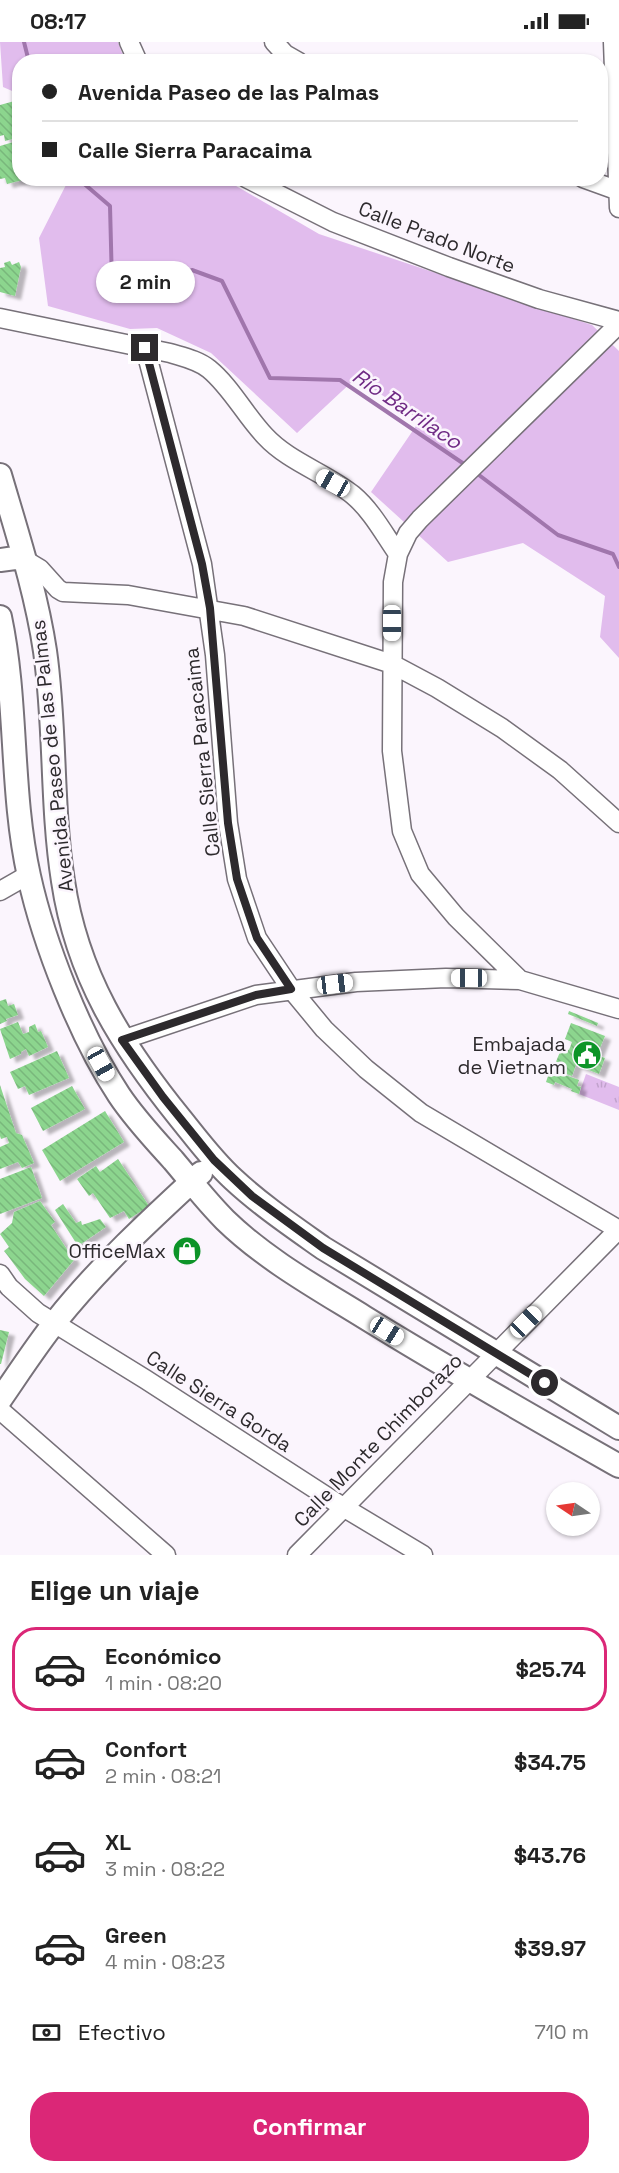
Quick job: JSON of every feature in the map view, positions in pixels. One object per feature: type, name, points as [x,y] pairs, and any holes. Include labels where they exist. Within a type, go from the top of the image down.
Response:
[{"type":"main road","name":"Avenida Paseo de las Palmas","points":[[0,475],[39,617],[51,708],[55,804],[63,884],[72,928],[97,995],[122,1040],[163,1097],[214,1160],[232,1179],[268,1209],[323,1248],[619,1428]]},
{"type":"main road","points":[[0,560],[15,558],[25,560]]},
{"type":"main road","points":[[1,621],[21,626],[39,617]]},
{"type":"main road","name":"Avenida Paseo de las Palmas","points":[[1,621],[14,721],[21,830],[28,875],[38,912],[71,1004],[93,1049],[124,1102],[149,1136],[226,1221],[258,1247],[306,1281],[468,1381],[619,1466]]},
{"type":"main road","points":[[28,875],[38,874],[63,884]]},
{"type":"main road","points":[[0,1400],[55,1323],[83,1289],[128,1242],[214,1160]]},
{"type":"street","points":[[274,42],[285,54]]},
{"type":"street","points":[[613,42],[619,208]]},
{"type":"street","name":"Calle Prado Norte","points":[[262,186],[333,222],[449,267],[539,299],[619,323]]},
{"type":"street","points":[[604,186],[619,192]]},
{"type":"street","points":[[0,318],[191,359],[208,368],[236,398],[265,437],[309,469],[352,495],[368,510],[398,554]]},
{"type":"street","points":[[520,980],[456,917],[420,874],[402,831],[392,751],[393,582],[398,554],[414,526],[619,323]]},
{"type":"street","name":"Calle Sierra Paracaima","points":[[145,348],[202,564],[210,608],[228,823],[237,879],[257,938],[291,989],[324,1029],[366,1069],[421,1113],[619,1230]]},
{"type":"street","points":[[25,560],[40,569],[63,592],[128,595],[210,608],[282,627],[392,664],[437,688],[502,728],[560,770],[619,823]]},
{"type":"street","points":[[0,891],[28,875]]},
{"type":"street","points":[[122,1040],[256,995],[356,982],[435,978],[520,980],[619,1009]]},
{"type":"street","name":"Calle Monte Chimborazo","points":[[297,1555],[495,1352],[619,1230]]},
{"type":"street","name":"Calle Sierra Gorda","points":[[0,1274],[23,1301],[55,1323],[343,1507],[423,1555]]},
{"type":"street","points":[[0,1410],[166,1555]]},
{"type":"green space","points":[[0,42],[118,42],[122,54],[12,54],[12,91],[3,87]]},
{"type":"green space","points":[[65,186],[236,186],[319,234],[592,325],[619,351],[619,658],[600,637],[605,596],[523,543],[448,562],[371,492],[420,420],[356,378],[297,433],[211,353],[157,328],[130,329],[48,306],[39,238]]},
{"type":"green space","points":[[586,1074],[619,1087],[619,1110],[579,1094]]},
{"type":"building","points":[[12,102],[12,139],[5,141],[4,135],[0,136],[0,105]]},
{"type":"building","points":[[12,142],[12,183],[7,184],[5,178],[0,179],[0,146]]},
{"type":"building","points":[[10,261],[12,265],[19,262],[21,267],[15,296],[0,292],[0,268],[5,267],[4,263]]},
{"type":"building","points":[[6,999],[8,1006],[14,1004],[18,1015],[0,1024],[0,1001]]},
{"type":"building","points":[[569,1011],[598,1023],[597,1026],[568,1014]]},
{"type":"building","points":[[18,1022],[23,1034],[29,1032],[29,1027],[35,1024],[48,1047],[29,1056],[26,1049],[10,1059],[0,1029]]},
{"type":"building","points":[[571,1023],[605,1036],[597,1055],[605,1058],[599,1074],[576,1065],[572,1076],[553,1069],[562,1047],[569,1050],[572,1042],[565,1039]]},
{"type":"building","points":[[57,1051],[69,1078],[29,1095],[25,1086],[18,1089],[10,1072]]},
{"type":"building","points":[[554,1071],[579,1080],[577,1086],[581,1087],[579,1094],[555,1082],[554,1085],[546,1082],[548,1076],[552,1077]]},
{"type":"building","points":[[0,1085],[16,1133],[22,1135],[34,1163],[22,1168],[18,1162],[0,1169],[0,1147],[9,1143],[7,1137],[1,1139],[0,1136]]},
{"type":"building","points":[[72,1086],[85,1109],[43,1131],[31,1108]]},
{"type":"building","points":[[105,1111],[124,1142],[60,1181],[42,1150]]},
{"type":"building","points":[[118,1159],[149,1206],[129,1219],[124,1211],[110,1218],[93,1193],[89,1196],[77,1179],[96,1166],[100,1172]]},
{"type":"building","points":[[31,1167],[42,1198],[0,1214],[0,1179]]},
{"type":"building","points":[[40,1201],[55,1222],[51,1225],[74,1260],[44,1296],[25,1279],[4,1251],[9,1247],[0,1234],[12,1223],[14,1212]]},
{"type":"building","points":[[63,1204],[76,1223],[81,1221],[82,1225],[100,1219],[106,1227],[78,1246],[55,1210]]},
{"type":"building","points":[[0,1330],[9,1332],[1,1364],[0,1364]]},
{"type":"waterway","name":"Río Barrilaco","points":[[24,42],[27,54]]},
{"type":"waterway","name":"Río Barrilaco","points":[[87,186],[110,206],[112,284],[147,293],[192,270],[222,281],[270,378],[340,380],[467,466]]},
{"type":"waterway","name":"Río Barrilaco","points":[[475,472],[558,535],[613,554],[619,567]]},
{"type":"place","name":"Embajada de Vietnam","points":[[587,1055]]},
{"type":"place","name":"OfficeMax","points":[[187,1251]]},
{"type":"route","points":[[145,348],[202,564],[210,608],[228,823],[237,879],[257,938],[291,989],[256,995],[122,1040],[163,1097],[214,1160],[252,1196],[323,1248],[545,1383]]}]
